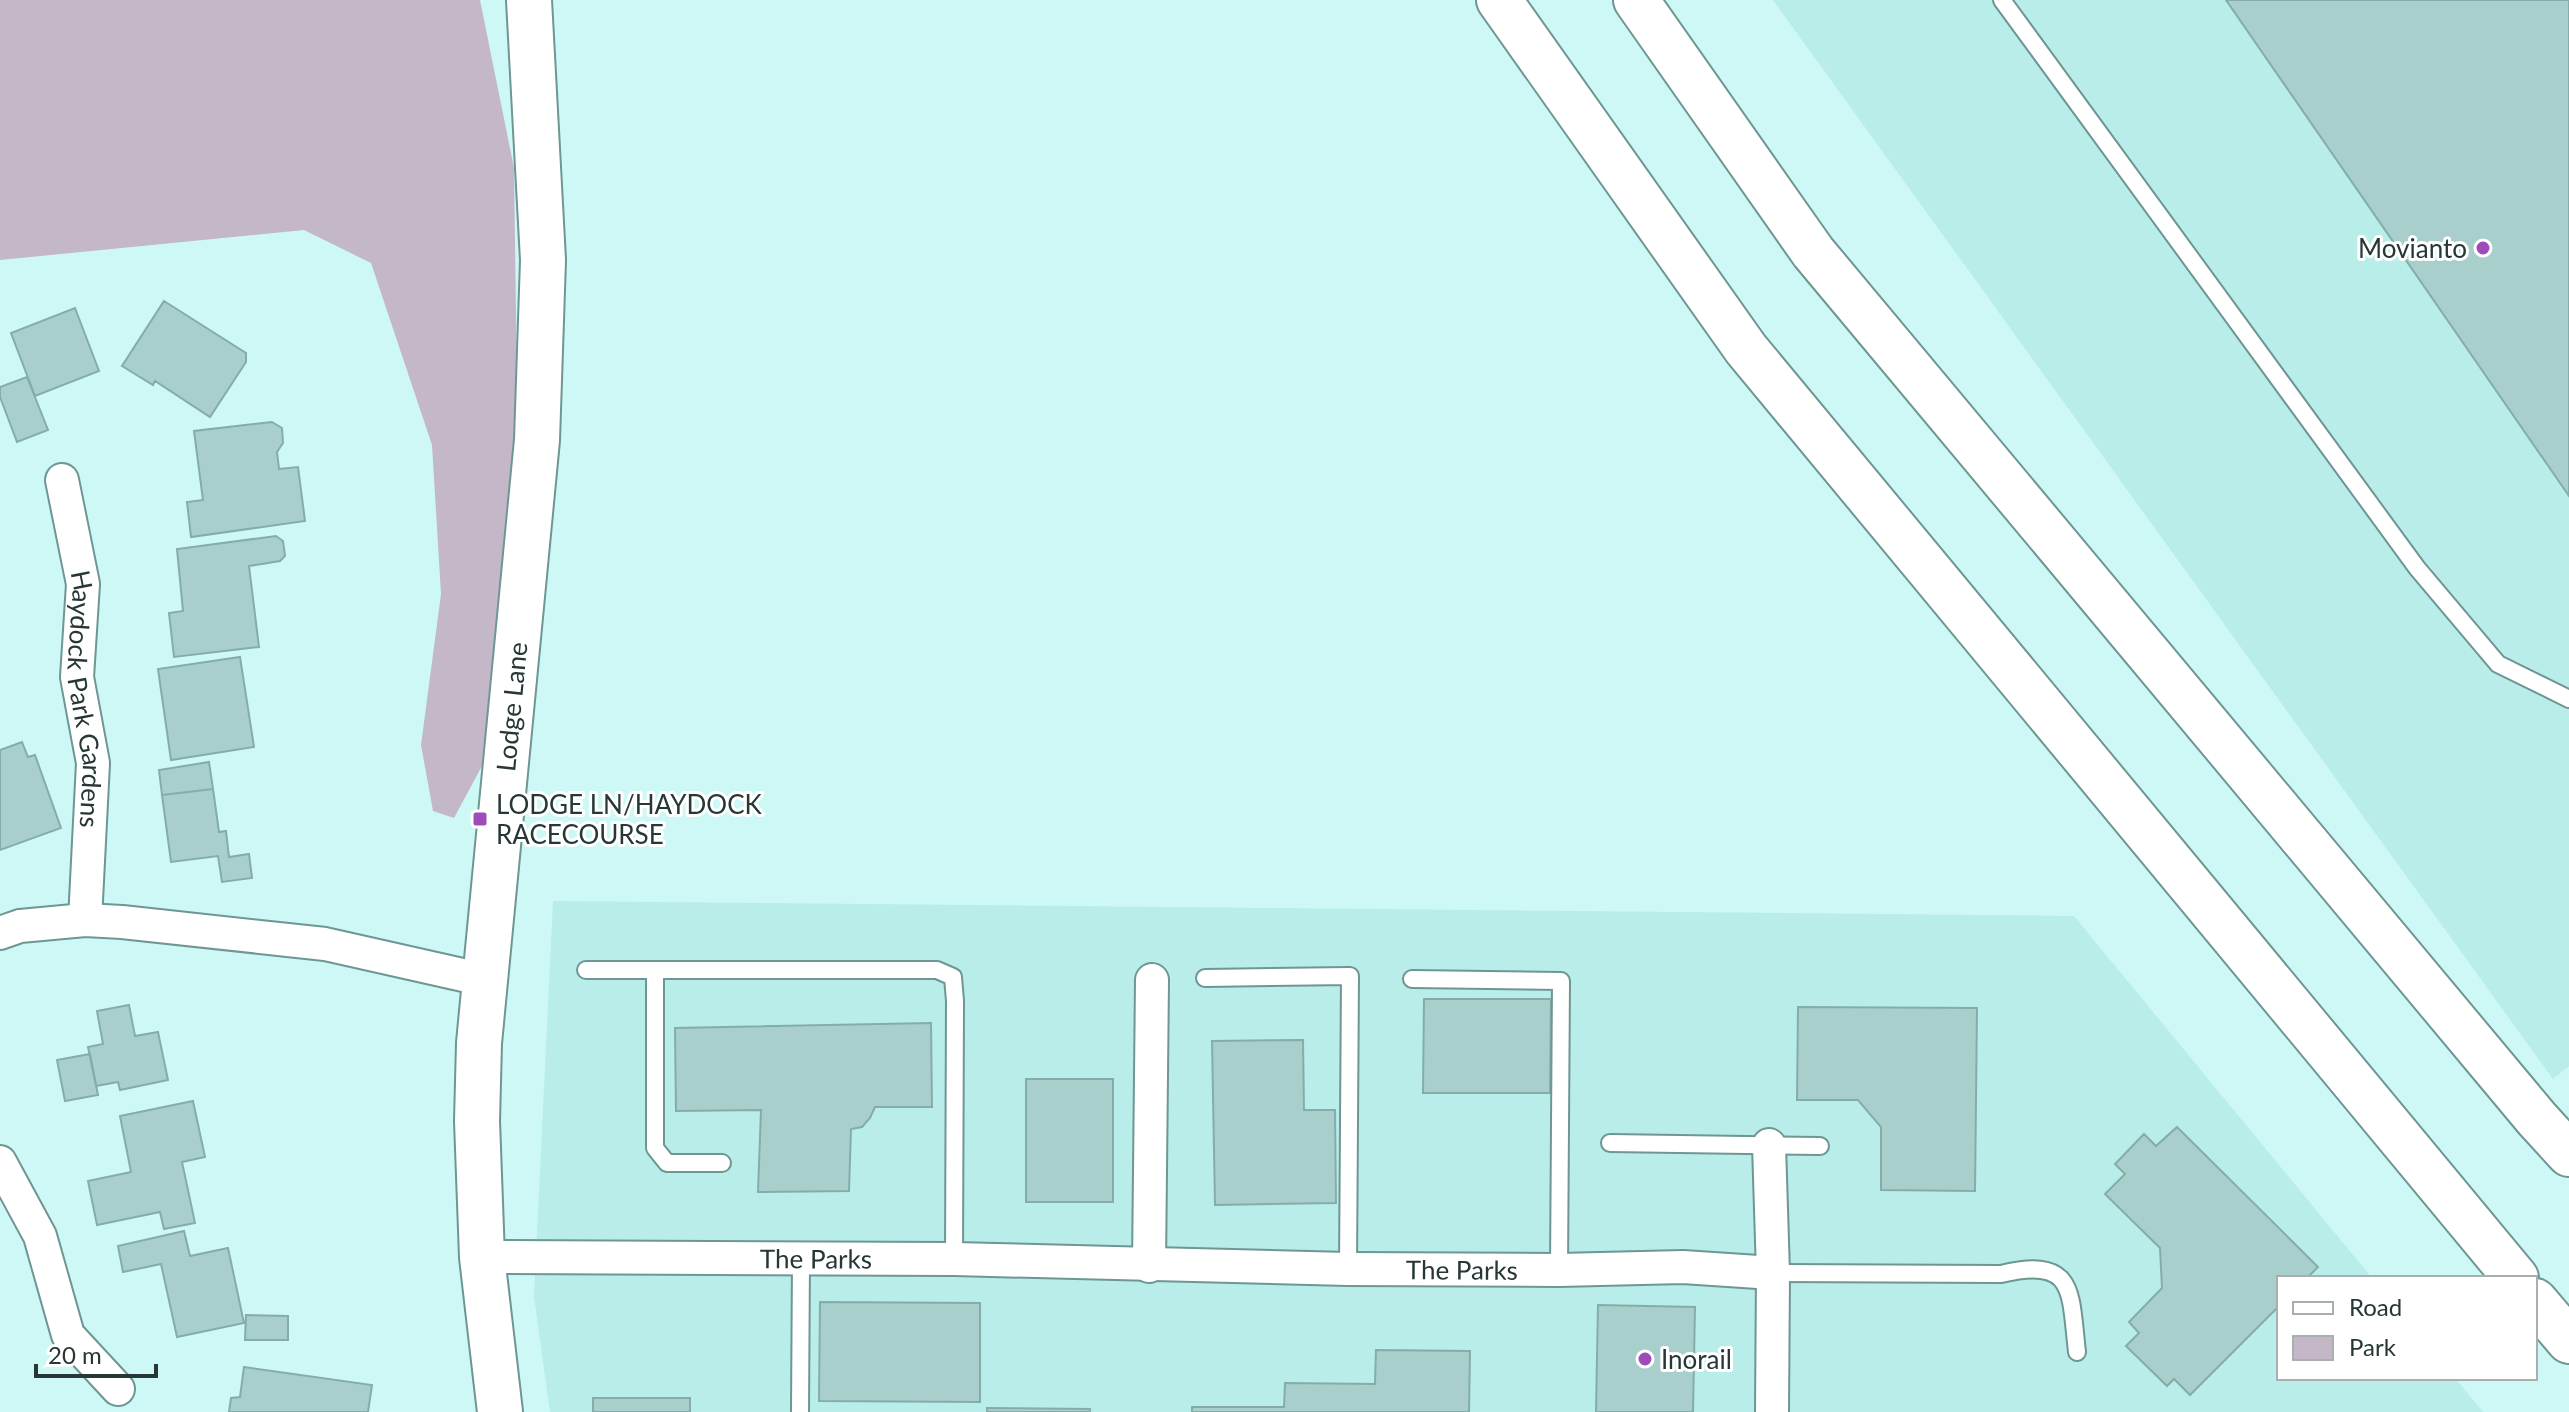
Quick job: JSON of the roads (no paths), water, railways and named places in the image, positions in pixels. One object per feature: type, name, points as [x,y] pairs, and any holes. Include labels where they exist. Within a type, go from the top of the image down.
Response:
[{"type":"main road","name":"Lodge Lane","points":[[500,1412],[482,1257],[477,1121],[479,1043],[537,440],[543,260],[529,0]]},
{"type":"main road","points":[[1499,0],[1746,349],[2514,1276]]},
{"type":"main road","points":[[1636,0],[1813,252],[2569,1154]]},
{"type":"main road","points":[[2537,1303],[2569,1341]]},
{"type":"street","name":"Haydock Park Gardens","points":[[62,480],[83,584],[77,677],[93,763],[85,920]]},
{"type":"street","points":[[0,933],[20,926],[85,920],[325,944],[485,980]]},
{"type":"street","points":[[1149,1266],[1152,980]]},
{"type":"street","points":[[1769,1145],[1773,1273],[1772,1412]]},
{"type":"street","points":[[0,1162],[40,1236],[68,1335],[118,1389]]},
{"type":"street","name":"The Parks","points":[[482,1257],[954,1259],[1348,1269],[1683,1267],[1773,1273]]},
{"type":"lane","points":[[2002,0],[2417,568],[2498,664],[2569,699]]},
{"type":"lane","points":[[586,970],[937,970],[953,977],[954,1259]]},
{"type":"lane","points":[[655,970],[655,1148],[667,1163],[722,1163]]},
{"type":"lane","points":[[1205,978],[1350,976],[1348,1269]]},
{"type":"lane","points":[[1412,979],[1561,981],[1559,1270]]},
{"type":"lane","points":[[1610,1143],[1820,1146]]},
{"type":"lane","points":[[800,1412],[801,1259]]},
{"type":"lane","points":[[1773,1273],[2001,1274],[2027,1268],[2053,1272],[2069,1289],[2077,1352]]},
{"type":"place","name":"Movianto","points":[[2483,248]]},
{"type":"place","name":"LODGE LN/HAYDOCK RACECOURSE","points":[[480,819]]},
{"type":"place","name":"Inorail","points":[[1645,1359]]}]
